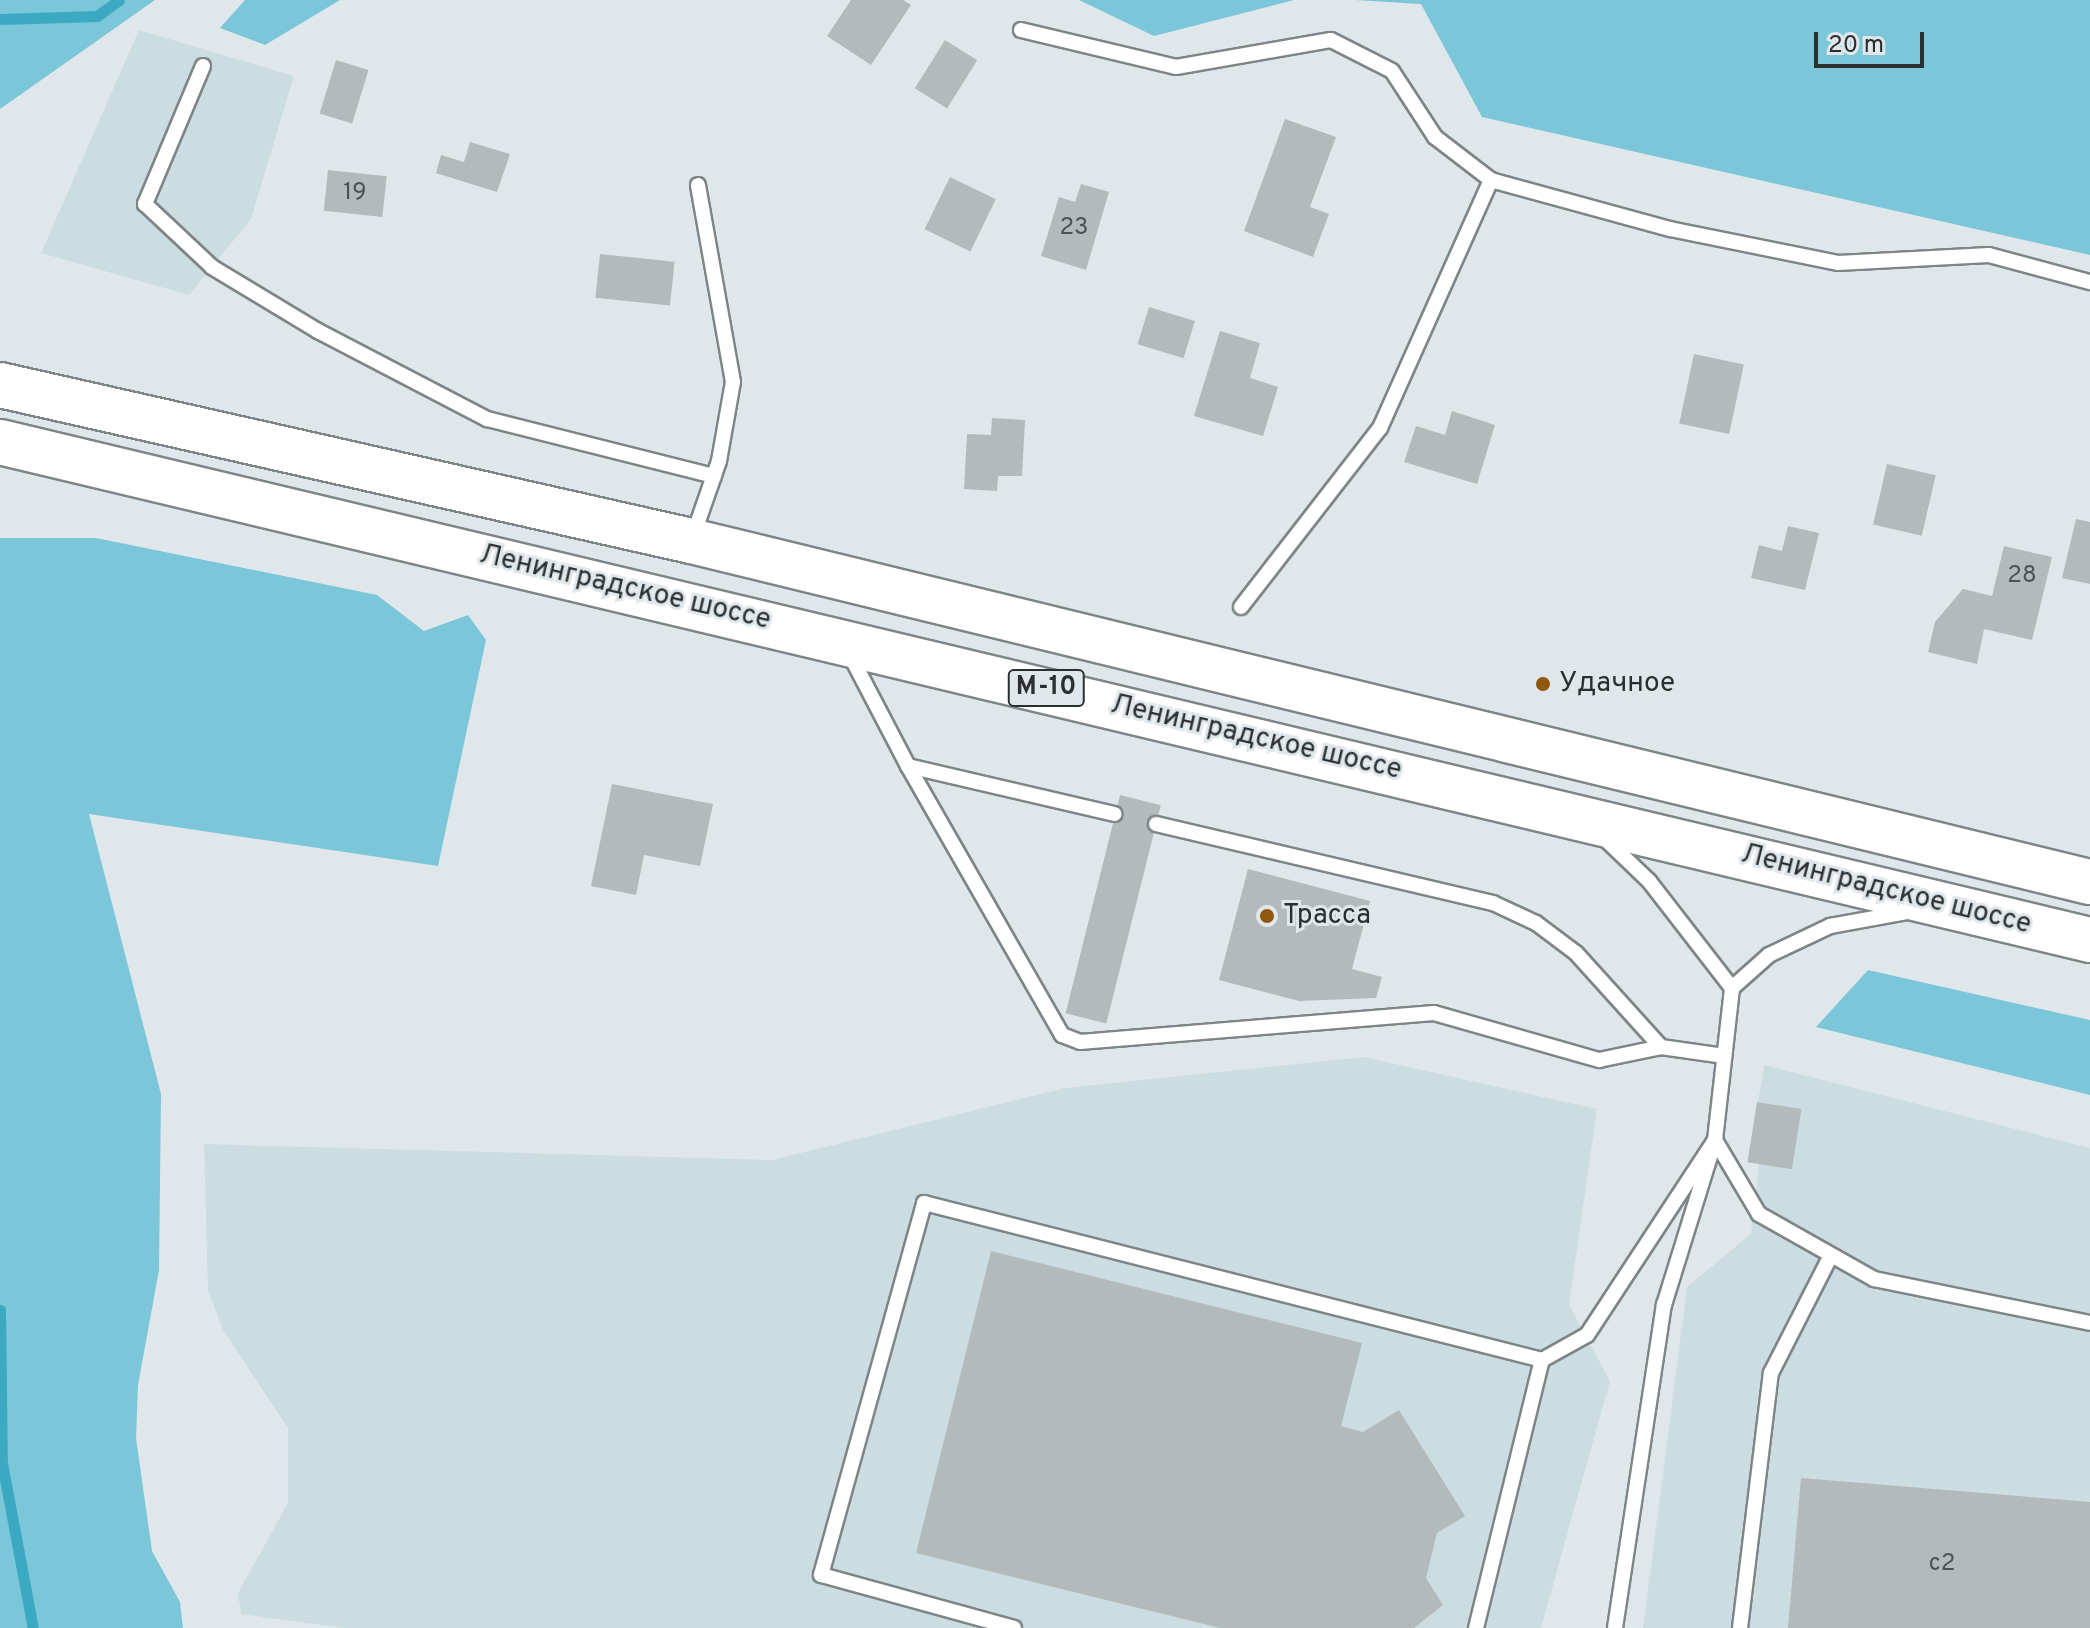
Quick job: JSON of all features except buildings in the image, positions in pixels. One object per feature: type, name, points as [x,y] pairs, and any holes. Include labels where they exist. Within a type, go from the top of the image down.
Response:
[{"type":"highway","name":"Ленинградское шоссе","points":[[0,385],[691,541],[2090,882]]},
{"type":"highway","name":"Ленинградское шоссе","points":[[0,442],[1579,815],[2090,940]]},
{"type":"lane","points":[[1021,30],[1176,67],[1331,40],[1392,71],[1435,137],[1491,180],[1670,229],[1838,263],[1989,255],[2090,282]]},
{"type":"lane","points":[[203,66],[145,204],[212,267],[318,331],[487,419],[714,476]]},
{"type":"lane","points":[[1241,607],[1380,428],[1491,180]]},
{"type":"lane","points":[[691,541],[714,476],[733,382],[698,185]]},
{"type":"lane","points":[[842,640],[1049,1020],[1071,1039],[1434,1013],[1599,1060],[1661,1047],[1724,1056]]},
{"type":"lane","points":[[908,766],[1115,814]]},
{"type":"lane","points":[[1579,815],[1649,881],[1732,988]]},
{"type":"lane","points":[[1156,824],[1493,903],[1536,923],[1576,953],[1661,1047]]},
{"type":"lane","points":[[1615,1628],[1664,1305],[1715,1140],[1732,988],[1769,955],[1830,926],[1947,905]]},
{"type":"lane","points":[[1715,1140],[1759,1214],[1874,1279],[2090,1323]]},
{"type":"lane","points":[[1014,1628],[821,1575],[924,1203],[1542,1360],[1587,1335],[1715,1140]]},
{"type":"lane","points":[[1740,1628],[1771,1373],[1831,1255]]},
{"type":"lane","points":[[1476,1628],[1542,1360]]},
{"type":"shaded area","points":[[0,0],[155,0],[0,109]]},
{"type":"shaded area","points":[[245,0],[340,0],[265,45],[220,28]]},
{"type":"shaded area","points":[[1079,0],[1294,0],[1154,36]]},
{"type":"shaded area","points":[[1355,0],[2090,0],[2090,255],[1482,117],[1421,4]]},
{"type":"shaded area","points":[[139,30],[294,76],[251,219],[189,295],[41,253]]},
{"type":"shaded area","points":[[0,538],[96,538],[377,595],[424,631],[468,615],[486,640],[438,866],[89,814],[161,1094],[159,1270],[138,1385],[136,1438],[152,1551],[180,1602],[183,1628],[0,1628]]},
{"type":"shaded area","points":[[1868,970],[2090,1020],[2090,1095],[1816,1027]]},
{"type":"shaded area","points":[[1364,1057],[1597,1109],[1569,1305],[1610,1381],[1541,1628],[344,1628],[241,1614],[238,1593],[288,1503],[288,1428],[223,1330],[208,1291],[204,1144],[772,1160],[1065,1088]]},
{"type":"shaded area","points":[[1764,1065],[2090,1148],[2090,1628],[1643,1628],[1687,1287],[1751,1234],[1759,1164],[1748,1162]]},
{"type":"waterway","points":[[0,19],[97,16],[119,0]]},
{"type":"waterway","points":[[0,1310],[2,1463],[33,1628]]},
{"type":"place","name":"Удачное","points":[[1543,684]]},
{"type":"place","name":"Трасса","points":[[1267,916]]}]
